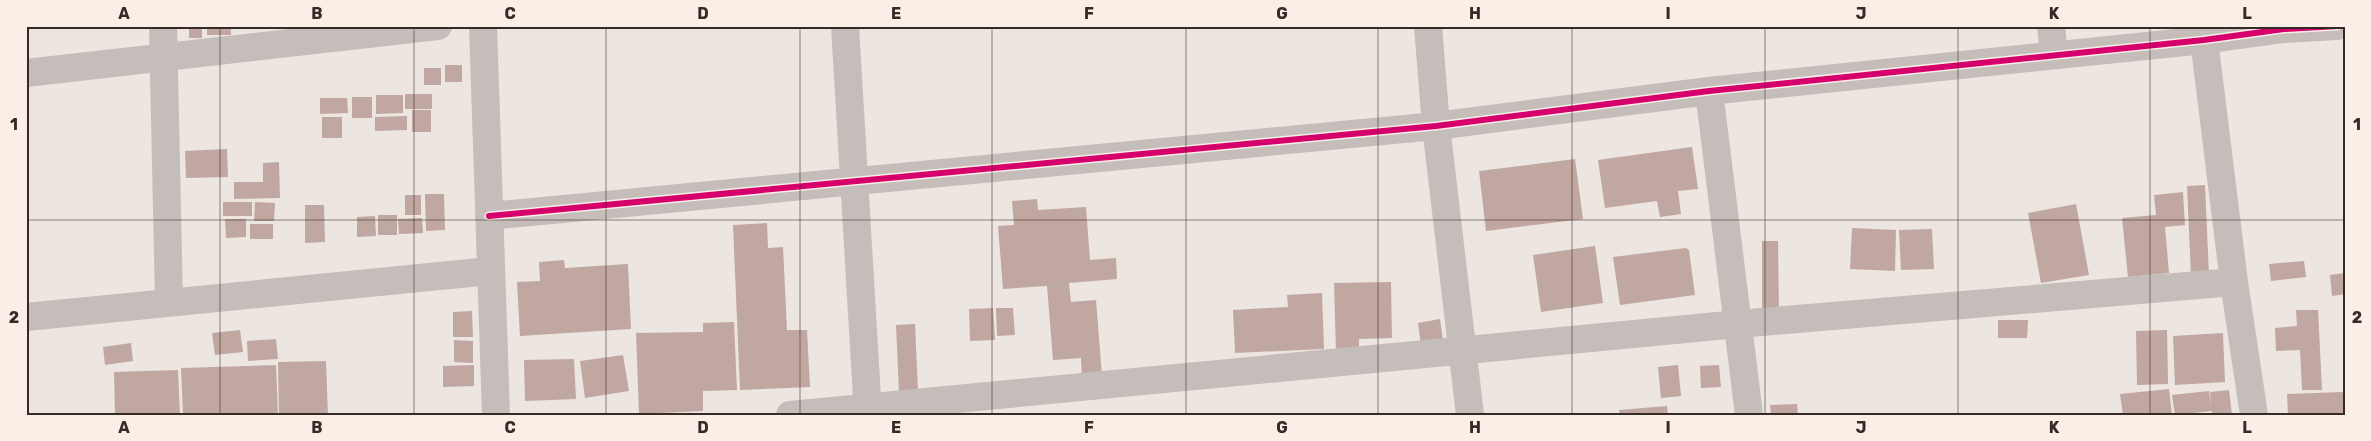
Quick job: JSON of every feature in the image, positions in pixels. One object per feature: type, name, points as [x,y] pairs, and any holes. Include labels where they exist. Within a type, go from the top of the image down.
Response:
[{"type":"street","points":[[163,26],[169,301]]},
{"type":"street","points":[[26,73],[163,59],[438,26]]},
{"type":"street","points":[[483,26],[496,415]]},
{"type":"street","points":[[845,26],[868,411]]},
{"type":"street","points":[[1428,26],[1436,126],[1464,350],[1470,415]]},
{"type":"street","points":[[2051,26],[2054,55]]},
{"type":"street","points":[[489,216],[854,183],[1436,126],[1709,91],[2204,40],[2284,28],[2337,26]]},
{"type":"street","points":[[2204,40],[2234,282],[2254,415]]},
{"type":"street","points":[[1709,91],[1749,415]]},
{"type":"street","points":[[26,317],[169,301],[490,271]]},
{"type":"street","points":[[790,415],[868,411],[1738,324],[2234,282]]},
{"type":"building","points":[[189,26],[202,26],[202,38],[189,38]]},
{"type":"building","points":[[207,26],[231,26],[231,35],[207,35]]},
{"type":"building","points":[[445,65],[462,65],[462,82],[445,82]]},
{"type":"building","points":[[424,68],[441,68],[441,85],[424,85]]},
{"type":"building","points":[[405,94],[432,94],[432,109],[405,109]]},
{"type":"building","points":[[376,95],[403,95],[403,113],[376,114]]},
{"type":"building","points":[[352,97],[372,97],[372,118],[352,118]]},
{"type":"building","points":[[320,98],[347,98],[348,113],[320,114]]},
{"type":"building","points":[[412,110],[431,110],[431,132],[412,132]]},
{"type":"building","points":[[407,116],[407,130],[375,131],[375,117]]},
{"type":"building","points":[[322,117],[342,117],[342,138],[322,138]]},
{"type":"building","points":[[1692,147],[1698,189],[1678,191],[1681,214],[1660,217],[1657,201],[1605,208],[1598,160]]},
{"type":"building","points":[[227,149],[228,177],[186,178],[185,151]]},
{"type":"building","points":[[1575,159],[1583,219],[1486,231],[1479,171]]},
{"type":"building","points":[[279,162],[280,198],[234,199],[234,182],[263,182],[263,163]]},
{"type":"building","points":[[2205,185],[2209,275],[2191,276],[2187,186]]},
{"type":"building","points":[[2183,192],[2185,225],[2165,227],[2169,273],[2128,277],[2122,218],[2156,215],[2154,195]]},
{"type":"building","points":[[425,194],[444,194],[445,230],[426,231]]},
{"type":"building","points":[[405,195],[421,195],[421,215],[405,215]]},
{"type":"building","points":[[1037,199],[1038,210],[1086,207],[1090,260],[1116,258],[1117,279],[1069,283],[1071,302],[1096,300],[1102,376],[1082,378],[1081,358],[1053,360],[1047,286],[1003,289],[998,226],[1014,225],[1012,201]]},
{"type":"building","points":[[223,202],[252,202],[252,216],[223,216]]},
{"type":"building","points":[[255,202],[275,203],[274,221],[254,221]]},
{"type":"building","points":[[2076,204],[2089,275],[2041,283],[2028,213]]},
{"type":"building","points":[[305,205],[324,205],[325,242],[305,243]]},
{"type":"building","points":[[378,215],[397,215],[397,235],[378,235]]},
{"type":"building","points":[[375,216],[376,236],[357,237],[357,217]]},
{"type":"building","points":[[422,218],[423,233],[399,234],[398,219]]},
{"type":"building","points":[[225,219],[246,219],[246,237],[226,238]]},
{"type":"building","points":[[767,223],[768,248],[783,247],[787,330],[807,330],[810,387],[740,390],[733,225]]},
{"type":"building","points":[[250,224],[273,224],[273,239],[250,239]]},
{"type":"building","points":[[1852,228],[1896,230],[1895,271],[1850,269]]},
{"type":"building","points":[[1932,229],[1934,269],[1901,270],[1899,230]]},
{"type":"building","points":[[1762,241],[1778,241],[1779,315],[1762,315]]},
{"type":"building","points":[[1595,246],[1603,303],[1541,312],[1533,255]]},
{"type":"building","points":[[1686,248],[1689,250],[1695,295],[1620,305],[1613,257]]},
{"type":"building","points":[[564,260],[565,268],[628,264],[631,329],[520,336],[517,282],[540,281],[539,262]]},
{"type":"building","points":[[2304,261],[2306,277],[2271,281],[2269,264]]},
{"type":"building","points":[[2345,273],[2345,294],[2332,296],[2330,275]]},
{"type":"building","points":[[1391,282],[1392,338],[1359,339],[1359,351],[1336,353],[1334,283]]},
{"type":"building","points":[[1322,293],[1324,349],[1235,353],[1233,310],[1288,307],[1287,295]]},
{"type":"building","points":[[993,308],[995,340],[970,341],[969,309]]},
{"type":"building","points":[[996,308],[1013,308],[1015,335],[997,336]]},
{"type":"building","points":[[2296,310],[2318,310],[2322,390],[2302,390],[2300,350],[2276,351],[2275,328],[2297,326]]},
{"type":"building","points":[[472,311],[473,337],[453,337],[453,312]]},
{"type":"building","points":[[1440,319],[1443,341],[1421,345],[1418,323]]},
{"type":"building","points":[[1998,320],[2028,320],[2027,338],[1998,338]]},
{"type":"building","points":[[734,322],[737,390],[703,391],[703,411],[639,414],[636,333],[703,332],[703,323]]},
{"type":"building","points":[[915,324],[918,392],[899,393],[896,325]]},
{"type":"building","points":[[240,330],[243,352],[215,355],[212,333]]},
{"type":"building","points":[[2167,330],[2168,384],[2137,385],[2136,331]]},
{"type":"building","points":[[2223,333],[2225,382],[2175,385],[2173,336]]},
{"type":"building","points":[[276,339],[278,359],[248,361],[247,341]]},
{"type":"building","points":[[454,340],[473,341],[473,363],[454,362]]},
{"type":"building","points":[[131,343],[133,361],[105,365],[103,347]]},
{"type":"building","points":[[623,355],[629,391],[585,398],[580,361]]},
{"type":"building","points":[[574,359],[576,399],[525,401],[524,360]]},
{"type":"building","points":[[326,361],[328,415],[279,415],[278,362]]},
{"type":"building","points":[[276,365],[278,415],[183,415],[181,368]]},
{"type":"building","points":[[474,365],[474,386],[443,387],[443,366]]},
{"type":"building","points":[[1678,365],[1681,396],[1661,398],[1658,367]]},
{"type":"building","points":[[1719,365],[1721,387],[1701,388],[1700,366]]},
{"type":"building","points":[[178,370],[180,415],[115,415],[114,372]]},
{"type":"building","points":[[2169,389],[2172,415],[2123,415],[2120,394]]},
{"type":"building","points":[[2229,390],[2232,415],[2212,415],[2212,411],[2175,415],[2172,395],[2209,391],[2211,406],[2210,392]]},
{"type":"building","points":[[2343,392],[2344,415],[2288,415],[2287,394]]},
{"type":"building","points":[[1797,404],[1798,415],[1771,415],[1770,405]]},
{"type":"building","points":[[1667,406],[1668,415],[1620,415],[1619,410]]},
{"type":"cycle path","points":[[489,216],[1436,126],[1709,91],[2204,40],[2284,29],[2337,26]]}]
